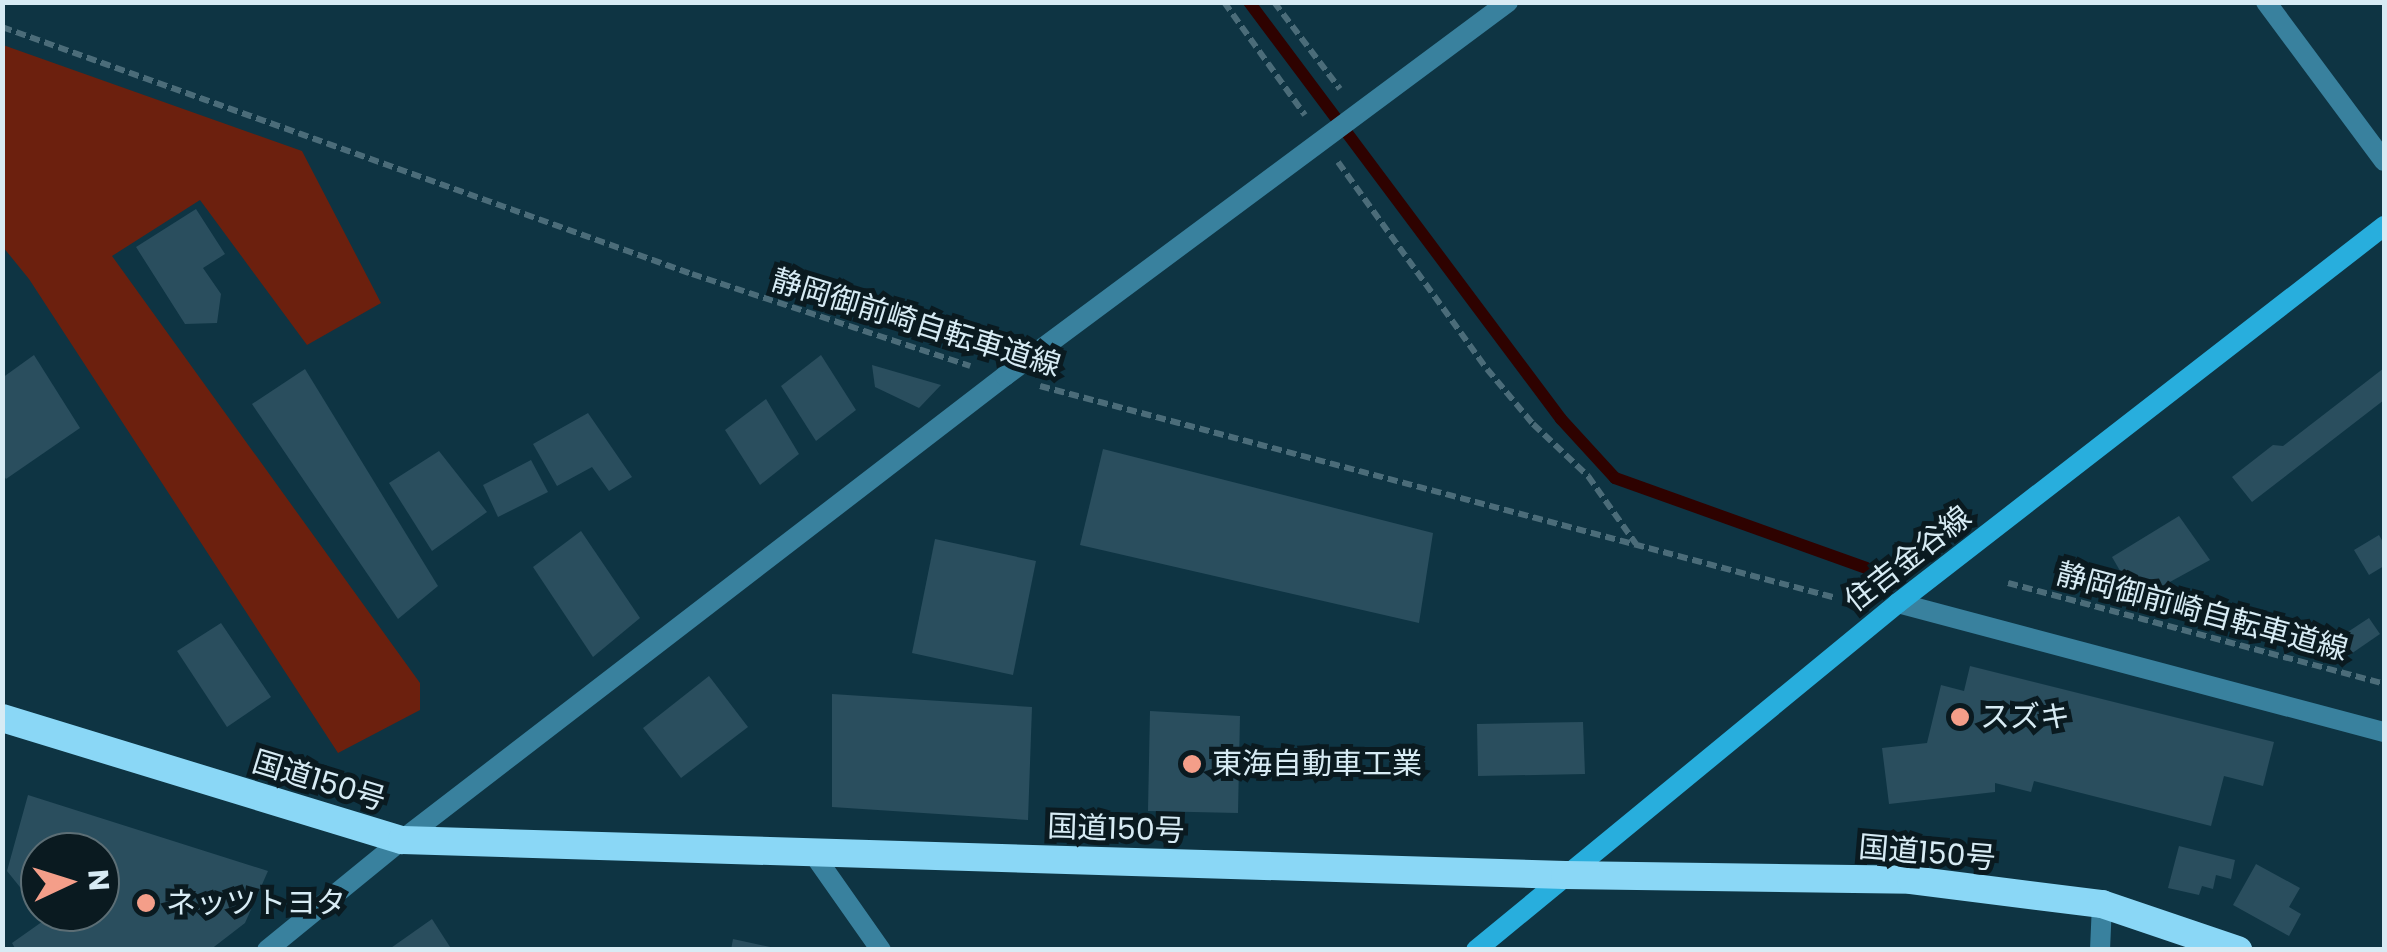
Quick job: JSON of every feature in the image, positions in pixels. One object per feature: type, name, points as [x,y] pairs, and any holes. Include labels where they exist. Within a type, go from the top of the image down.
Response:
[{"type":"highway","name":"国道150号","points":[[2,718],[402,840],[1565,875],[1910,880],[2102,904],[2238,950]]},
{"type":"main road","name":"住吉金谷線","points":[[1476,950],[1898,603],[2384,226]]},
{"type":"street","points":[[267,950],[402,840],[1005,376],[1324,139],[1360,117],[1508,2]]},
{"type":"street","points":[[2266,2],[2384,161]]},
{"type":"street","points":[[1898,603],[2384,732]]},
{"type":"street","points":[[812,852],[881,950]]},
{"type":"street","points":[[2100,950],[2102,904]]},
{"type":"path","points":[[1224,2],[1487,370],[1534,424],[1588,476],[1636,544]]},
{"type":"path","points":[[1274,2],[1360,117]]},
{"type":"path","name":"静岡御前崎自転車道線","points":[[2,26],[740,291],[1005,376],[1836,598]]},
{"type":"path","name":"静岡御前崎自転車道線","points":[[2008,583],[2384,684]]},
{"type":"shaded area","points":[[3,45],[302,151],[381,303],[307,345],[200,200],[112,256],[420,683],[420,710],[338,753],[29,279],[3,247]]},
{"type":"building","points":[[196,209],[225,254],[203,268],[221,294],[217,323],[185,324],[136,247]]},
{"type":"building","points":[[34,355],[80,428],[6,479],[2,473],[2,378]]},
{"type":"building","points":[[821,355],[856,410],[816,441],[781,386]]},
{"type":"building","points":[[872,365],[941,385],[919,408],[875,387]]},
{"type":"building","points":[[2384,368],[2384,400],[2252,502],[2232,477],[2273,445],[2283,446]]},
{"type":"building","points":[[305,369],[438,586],[398,619],[252,404]]},
{"type":"building","points":[[766,399],[799,454],[760,485],[725,430]]},
{"type":"building","points":[[588,413],[632,477],[609,491],[592,467],[557,486],[533,444]]},
{"type":"building","points":[[1103,449],[1433,533],[1419,623],[1080,545]]},
{"type":"building","points":[[439,451],[487,512],[432,551],[389,483]]},
{"type":"building","points":[[531,460],[548,492],[498,517],[483,485]]},
{"type":"building","points":[[2179,516],[2210,560],[2137,600],[2112,557]]},
{"type":"building","points":[[581,531],[640,618],[593,657],[533,567]]},
{"type":"building","points":[[2379,535],[2384,544],[2384,566],[2369,575],[2354,550]]},
{"type":"building","points":[[935,539],[1036,561],[1013,675],[912,653]]},
{"type":"building","points":[[2369,618],[2380,634],[2348,656],[2337,639]]},
{"type":"building","points":[[221,623],[271,697],[227,727],[177,651]]},
{"type":"building","points":[[1970,666],[2274,742],[2263,786],[2224,776],[2211,826],[2034,781],[2031,792],[1995,783],[1995,792],[1889,804],[1882,748],[1927,743],[1941,685],[1964,691]]},
{"type":"building","points":[[709,676],[748,727],[681,778],[643,728]]},
{"type":"building","points":[[832,694],[1032,707],[1028,820],[832,807]]},
{"type":"building","points":[[1150,711],[1240,716],[1238,813],[1148,811]]},
{"type":"building","points":[[1583,722],[1585,774],[1478,776],[1477,724]]},
{"type":"building","points":[[28,795],[268,871],[245,923],[210,950],[16,950],[12,943],[28,932],[120,932],[120,832],[20,832],[20,887],[7,871]]},
{"type":"building","points":[[2179,846],[2235,860],[2231,879],[2216,875],[2213,889],[2202,886],[2199,895],[2168,888]]},
{"type":"building","points":[[2256,864],[2300,888],[2289,907],[2301,914],[2289,936],[2233,905]]},
{"type":"building","points":[[432,919],[452,950],[388,950]]},
{"type":"building","points":[[733,939],[775,948],[775,950],[731,950]]},
{"type":"waterway","points":[[1249,2],[1561,419],[1615,478],[1866,568]]},
{"type":"place","name":"スズキ","points":[[1960,717]]},
{"type":"place","name":"東海自動車工業","points":[[1192,764]]},
{"type":"place","name":"ネッツトヨタ","points":[[146,903]]}]
